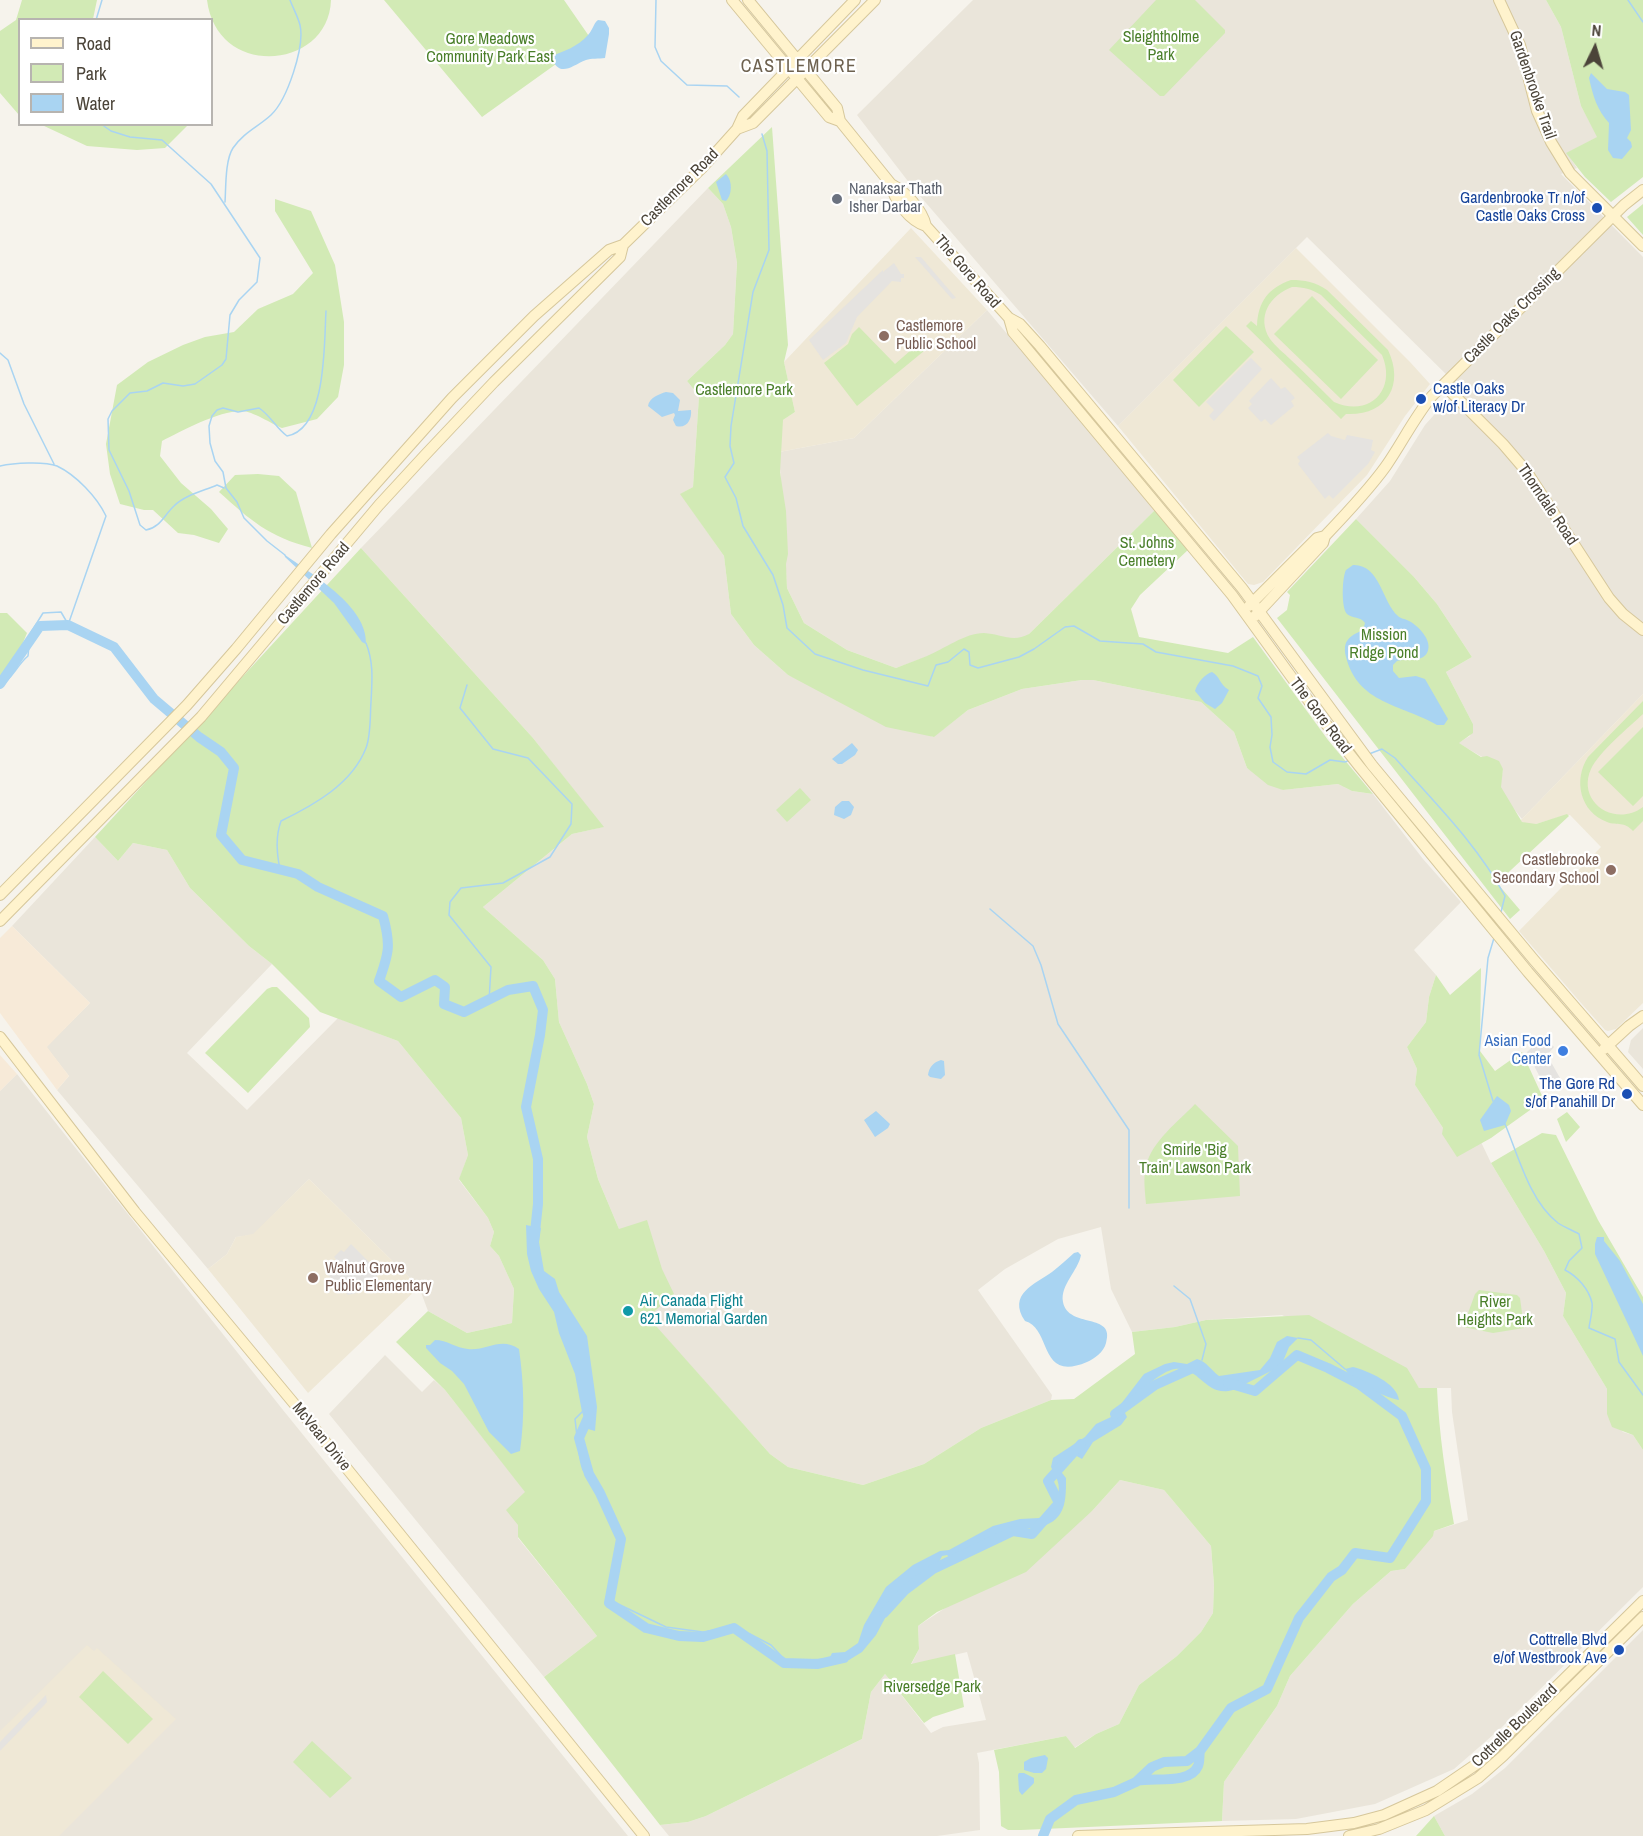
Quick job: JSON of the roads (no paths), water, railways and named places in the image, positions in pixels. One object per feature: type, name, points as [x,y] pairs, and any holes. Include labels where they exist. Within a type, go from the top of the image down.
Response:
[{"type":"main road","name":"The Gore Road","points":[[732,0],[829,117],[840,121]]},
{"type":"main road","name":"The Gore Road","points":[[748,0],[837,108],[840,121],[891,184],[900,189],[924,216],[926,226],[1008,318],[1020,324],[1040,346],[1186,518],[1256,607],[1372,765],[1643,1086]]},
{"type":"main road","name":"Castlemore Road","points":[[0,896],[187,705],[331,534],[452,398],[534,316],[609,250],[623,246],[695,175],[737,129],[743,116],[855,0]]},
{"type":"main road","name":"Castlemore Road","points":[[737,129],[753,123],[805,68],[875,0]]},
{"type":"main road","name":"Gardenbrooke Trail","points":[[1499,0],[1520,45],[1537,111],[1551,142],[1570,172],[1643,246]]},
{"type":"main road","name":"Castle Oaks Crossing","points":[[1247,616],[1317,538],[1325,536],[1378,476],[1421,410],[1444,385],[1613,216],[1643,190]]},
{"type":"main road","name":"Castlemore Road","points":[[0,921],[201,717],[380,505],[494,382],[620,257],[623,246]]},
{"type":"main road","name":"The Gore Road","points":[[1008,318],[1013,332],[1205,561],[1359,766],[1503,942],[1643,1105]]},
{"type":"main road","name":"Thorndale Road","points":[[1444,385],[1516,459],[1544,496],[1609,598],[1623,614],[1643,630]]},
{"type":"main road","points":[[366,494],[380,505]]},
{"type":"main road","points":[[331,534],[345,546]]},
{"type":"main road","points":[[122,772],[135,785]]},
{"type":"main road","points":[[1602,1057],[1635,1030],[1642,1017]]},
{"type":"main road","name":"McVean Drive","points":[[0,1037],[135,1212],[311,1424],[644,1836]]},
{"type":"main road","name":"Cottrelle Boulevard","points":[[1078,1836],[1332,1827],[1365,1820],[1414,1802],[1446,1786],[1487,1756],[1643,1601]]},
{"type":"main road","name":"Cottrelle Boulevard","points":[[1348,1836],[1379,1829],[1418,1813],[1478,1778],[1643,1617]]},
{"type":"water","points":[[598,20],[605,21],[609,28],[605,58],[588,59],[566,69],[558,67],[551,56],[580,43]]},
{"type":"water","points":[[1591,73],[1607,89],[1625,92],[1629,95],[1631,130],[1627,138],[1632,147],[1622,159],[1613,158],[1608,150],[1609,123],[1598,108],[1594,97],[1589,78]]},
{"type":"water","points":[[726,174],[731,188],[726,201],[722,200],[716,182]]},
{"type":"water","points":[[666,392],[673,393],[680,400],[678,411],[691,410],[690,420],[686,425],[676,426],[673,420],[674,413],[662,417],[648,406],[657,395]]},
{"type":"water","points":[[284,554],[322,581],[348,604],[364,630],[366,644],[362,642],[334,603]]},
{"type":"water","points":[[1353,565],[1362,566],[1375,577],[1393,610],[1399,617],[1415,625],[1426,638],[1429,648],[1424,656],[1397,661],[1393,665],[1393,671],[1399,678],[1416,676],[1425,679],[1448,719],[1444,725],[1437,725],[1382,701],[1360,684],[1352,673],[1345,646],[1348,639],[1363,630],[1365,623],[1345,611],[1344,579],[1346,570]]},
{"type":"water","points":[[1212,672],[1229,690],[1222,703],[1215,709],[1205,703],[1195,691],[1202,679]]},
{"type":"water","points":[[852,743],[858,750],[855,755],[842,764],[832,759]]},
{"type":"water","points":[[842,801],[849,801],[854,807],[851,815],[844,819],[834,815],[835,807]]},
{"type":"water","points":[[941,1060],[944,1061],[945,1075],[941,1079],[930,1077],[928,1075],[931,1067]]},
{"type":"water","points":[[1497,1096],[1509,1105],[1511,1111],[1505,1125],[1484,1131],[1480,1120]]},
{"type":"water","points":[[876,1111],[890,1124],[875,1137],[864,1120]]},
{"type":"water","points":[[526,1225],[541,1228],[539,1242],[544,1271],[555,1279],[559,1292],[587,1336],[597,1407],[595,1431],[588,1429],[582,1412],[575,1374],[559,1333],[554,1312],[539,1289],[531,1271],[527,1254]]},
{"type":"water","points":[[1597,1237],[1604,1237],[1604,1241],[1620,1261],[1643,1304],[1643,1356],[1595,1254]]},
{"type":"water","points":[[1078,1252],[1081,1255],[1064,1290],[1063,1302],[1073,1315],[1104,1327],[1107,1333],[1105,1346],[1096,1357],[1071,1367],[1060,1365],[1053,1360],[1039,1333],[1025,1321],[1019,1304],[1025,1291]]},
{"type":"water","points":[[1287,1336],[1298,1338],[1289,1347],[1281,1366],[1233,1390],[1216,1390],[1184,1369],[1175,1369],[1156,1378],[1126,1404],[1127,1417],[1121,1425],[1093,1442],[1082,1459],[1073,1454],[1065,1456],[1060,1463],[1059,1469],[1066,1478],[1064,1505],[1058,1517],[1041,1527],[1010,1530],[951,1559],[947,1555],[942,1556],[938,1564],[918,1575],[899,1592],[876,1635],[862,1652],[849,1660],[834,1662],[829,1659],[832,1653],[845,1652],[858,1643],[864,1625],[886,1587],[913,1565],[940,1551],[949,1550],[993,1526],[1020,1519],[1039,1518],[1051,1512],[1059,1489],[1051,1467],[1053,1458],[1085,1437],[1096,1424],[1111,1417],[1144,1374],[1165,1364],[1174,1362],[1187,1364],[1197,1359],[1219,1376],[1260,1370],[1270,1358],[1277,1342]]},
{"type":"water","points":[[435,1340],[468,1349],[506,1344],[519,1349],[523,1400],[520,1451],[511,1454],[489,1432],[464,1384],[426,1348],[426,1345],[430,1345]]},
{"type":"water","points":[[1353,1367],[1388,1383],[1399,1400],[1385,1396],[1355,1380],[1345,1369]]},
{"type":"water","points":[[1045,1755],[1048,1758],[1046,1769],[1042,1773],[1024,1770],[1024,1762]]},
{"type":"water","points":[[1019,1773],[1034,1778],[1034,1783],[1022,1795],[1019,1791]]},
{"type":"waterway","points":[[97,18],[102,0]]},
{"type":"waterway","points":[[225,202],[230,153],[242,138],[271,115],[289,86],[301,35],[300,25],[290,0]]},
{"type":"waterway","points":[[656,0],[655,47],[661,61],[687,85],[727,86],[739,97]]},
{"type":"waterway","points":[[1628,0],[1643,22]]},
{"type":"waterway","points":[[104,126],[111,131],[130,137],[162,140],[211,184],[260,258],[257,282],[239,300],[230,315],[226,359],[222,365],[195,384],[183,386],[163,383],[147,391],[130,393],[112,411],[108,419],[109,450],[129,491],[140,525],[146,530],[159,523],[183,499],[217,485],[224,488]]},
{"type":"waterway","points":[[762,134],[767,151],[769,250],[753,292],[731,426],[730,446],[734,463],[725,477],[736,498],[743,526],[773,575],[783,605],[787,628],[815,654],[863,670],[928,686],[936,665],[948,662],[964,649],[969,652],[970,665],[978,668],[1019,657],[1065,627],[1074,626],[1100,641],[1143,644],[1156,652],[1233,666],[1258,676],[1262,686],[1258,698],[1271,717],[1270,747],[1273,762],[1287,772],[1306,774],[1330,760],[1345,762],[1350,760]]},
{"type":"waterway","points":[[285,555],[244,518],[237,502],[226,488],[223,472],[215,461],[210,443],[209,426],[217,410],[223,408],[238,412],[259,408],[287,436],[300,430],[310,418],[321,383],[326,311]]},
{"type":"waterway","points":[[0,353],[8,360],[24,404],[54,464]]},
{"type":"waterway","points":[[0,466],[28,463],[57,466],[85,487],[106,516],[68,625]]},
{"type":"waterway","points":[[0,686],[28,656],[30,634],[43,613],[61,612],[68,624]]},
{"type":"waterway","points":[[0,684],[40,626],[68,625],[114,647],[154,699],[199,737],[221,752],[234,768],[221,835],[242,860],[298,874],[318,887],[383,916],[388,949],[379,981],[401,997],[435,980],[445,987],[444,1004],[464,1012],[508,990],[533,986],[543,1010],[526,1107],[538,1159],[538,1204],[534,1241]]},
{"type":"waterway","points":[[280,870],[277,846],[281,821],[319,800],[342,783],[360,761],[368,743],[372,679],[366,643]]},
{"type":"waterway","points":[[467,685],[460,708],[493,749],[528,758],[572,804],[571,824],[550,857],[503,883],[461,888],[450,902],[449,915],[491,967],[489,1001]]},
{"type":"waterway","points":[[1369,754],[1382,749],[1395,758],[1454,824],[1494,877],[1505,896],[1501,912]]},
{"type":"waterway","points":[[990,909],[1033,946],[1041,965],[1058,1024],[1129,1130],[1129,1208]]},
{"type":"waterway","points":[[1493,1101],[1479,1055],[1488,958],[1494,938]]},
{"type":"waterway","points":[[1505,1124],[1532,1191],[1540,1203],[1558,1223],[1579,1234],[1582,1248],[1569,1261],[1565,1270],[1574,1276],[1588,1293],[1592,1303],[1589,1328],[1615,1339],[1619,1362],[1643,1395]]},
{"type":"waterway","points":[[1174,1286],[1190,1299],[1206,1344],[1202,1360]]},
{"type":"waterway","points":[[1298,1338],[1311,1340],[1345,1369]]},
{"type":"waterway","points":[[1043,1836],[1050,1819],[1076,1800],[1114,1792],[1136,1782],[1152,1767],[1164,1762],[1187,1761],[1200,1751],[1231,1708],[1267,1689],[1299,1618],[1331,1577],[1342,1570],[1355,1553],[1390,1558],[1426,1501],[1426,1469],[1402,1416],[1359,1384],[1297,1355],[1255,1391],[1228,1383]]},
{"type":"waterway","points":[[1115,1414],[1155,1385],[1195,1367],[1200,1370]]},
{"type":"waterway","points":[[591,1411],[579,1438],[589,1474],[621,1539],[609,1603],[646,1628],[679,1636],[703,1637],[734,1628],[784,1663],[818,1664],[844,1658]]},
{"type":"waterway","points":[[582,1412],[575,1419],[581,1465],[609,1504],[618,1528],[619,1543],[611,1585],[614,1602],[666,1627],[703,1632],[727,1628],[750,1634],[771,1645],[786,1661],[829,1659]]},
{"type":"waterway","points":[[884,1613],[905,1590],[933,1569],[1013,1531],[1032,1534],[1059,1503],[1048,1481],[1081,1444]]},
{"type":"waterway","points":[[1137,1781],[1187,1776],[1198,1766],[1200,1751]]},
{"type":"place","name":"Nanaksar Thath Isher Darbar","points":[[837,199]]},
{"type":"place","name":"Gardenbrooke Tr n/of Castle Oaks Cross","points":[[1597,208]]},
{"type":"place","name":"Castlemore Public School","points":[[884,336]]},
{"type":"place","name":"Castle Oaks w/of Literacy Dr","points":[[1421,399]]},
{"type":"place","name":"Castlebrooke Secondary School","points":[[1611,870]]},
{"type":"place","name":"Asian Food Center","points":[[1563,1051]]},
{"type":"place","name":"The Gore Rd s/of Panahill Dr","points":[[1627,1094]]},
{"type":"place","name":"Walnut Grove Public Elementary","points":[[313,1278]]},
{"type":"place","name":"Air Canada Flight 621 Memorial Garden","points":[[628,1311]]},
{"type":"place","name":"Cottrelle Blvd e/of Westbrook Ave","points":[[1619,1650]]},
{"type":"district","name":"CASTLEMORE","points":[[799,67]]},
{"type":"park label","name":"Sleightholme Park","points":[[1161,47]]},
{"type":"park label","name":"Gore Meadows Community Park East","points":[[490,49]]},
{"type":"park label","name":"Castlemore Park","points":[[744,391]]},
{"type":"park label","name":"St. Johns Cemetery","points":[[1147,553]]},
{"type":"park label","name":"Mission Ridge Pond","points":[[1384,645]]},
{"type":"park label","name":"Smirle 'Big Train' Lawson Park","points":[[1195,1160]]},
{"type":"park label","name":"River Heights Park","points":[[1495,1312]]},
{"type":"park label","name":"Riversedge Park","points":[[932,1688]]}]
